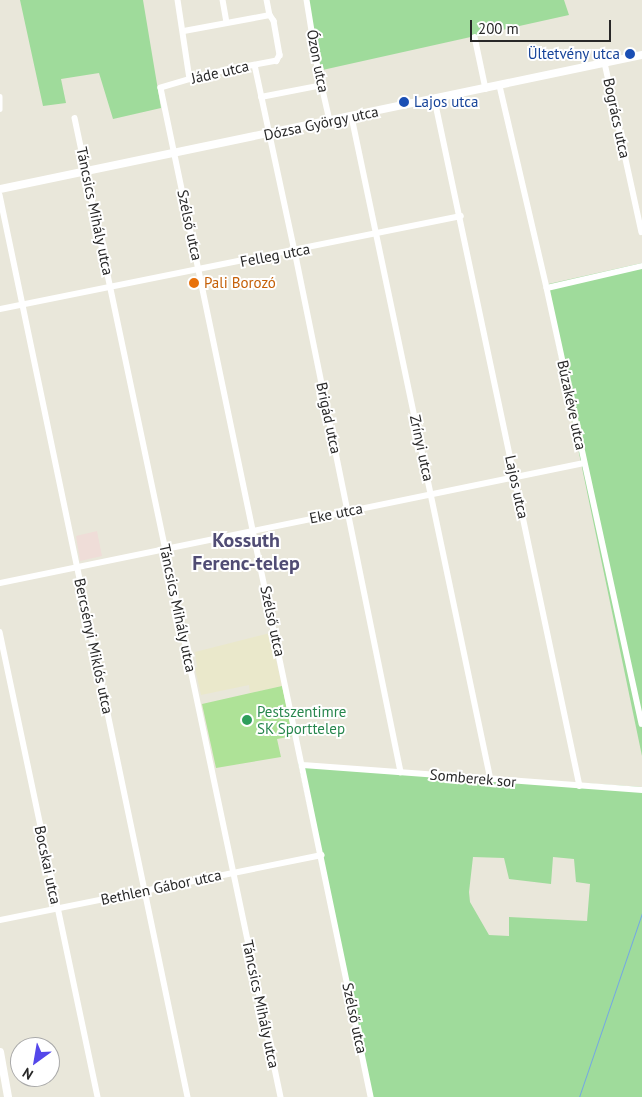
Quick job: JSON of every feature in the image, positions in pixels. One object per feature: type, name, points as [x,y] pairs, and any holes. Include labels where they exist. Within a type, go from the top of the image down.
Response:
[{"type":"street","points":[[178,0],[184,31],[182,39],[190,79]]},
{"type":"street","points":[[223,0],[227,23]]},
{"type":"street","points":[[184,31],[270,15],[267,0]]},
{"type":"street","name":"Ózon utca","points":[[307,0],[318,68],[330,121]]},
{"type":"street","name":"Jáde utca","points":[[161,88],[190,79],[279,58],[274,21],[270,15]]},
{"type":"street","points":[[475,37],[486,89]]},
{"type":"street","name":"Dózsa György utca","points":[[0,189],[642,56]]},
{"type":"street","name":"Bogrács utca","points":[[605,63],[642,232]]},
{"type":"street","name":"Brigád utca","points":[[255,65],[268,134],[295,251],[400,772]]},
{"type":"street","points":[[261,97],[323,85]]},
{"type":"street","name":"Búzakéve utca","points":[[500,86],[547,288],[642,724]]},
{"type":"street","name":"Szélső utca","points":[[161,88],[371,1097]]},
{"type":"street","points":[[0,97],[1,107]]},
{"type":"street","name":"Lajos utca","points":[[435,100],[580,786]]},
{"type":"street","name":"Zrínyi utca","points":[[352,117],[491,780]]},
{"type":"street","name":"Táncsics Mihály utca","points":[[75,118],[232,872],[281,1097]]},
{"type":"street","name":"Bercsényi Miklós utca","points":[[0,195],[188,1097]]},
{"type":"street","name":"Felleg utca","points":[[0,309],[377,235],[461,216]]},
{"type":"street","points":[[547,288],[642,266]]},
{"type":"street","name":"Eke utca","points":[[0,583],[254,529],[584,463]]},
{"type":"street","name":"Bocskai utca","points":[[0,632],[98,1097]]},
{"type":"street","name":"Somberek sor","points":[[303,765],[642,790]]},
{"type":"street","name":"Bethlen Gábor utca","points":[[0,920],[322,855]]},
{"type":"street","points":[[0,1052],[8,1097]]},
{"type":"shaded area","points":[[97,531],[102,556],[80,561],[76,536]]},
{"type":"shaded area","points":[[270,633],[282,686],[250,693],[249,685],[201,695],[195,668],[197,667],[195,652]]},
{"type":"green space","points":[[20,0],[143,0],[161,108],[113,119],[99,73],[61,79],[66,103],[43,106]]},
{"type":"green space","points":[[305,0],[564,0],[569,15],[318,71]]},
{"type":"green space","points":[[642,263],[642,756],[544,285]]},
{"type":"green space","name":"Pestszentimre SK Sporttelep","points":[[282,686],[293,736],[277,739],[281,757],[216,768],[202,704]]},
{"type":"green space","points":[[298,762],[355,768],[642,787],[642,1097],[371,1097]],"holes":[[[473,857],[504,858],[509,879],[551,884],[553,857],[574,859],[576,882],[590,884],[587,921],[509,917],[509,936],[489,935],[470,902],[469,892]]]},
{"type":"waterway","points":[[579,1097],[642,913]]},
{"type":"place","name":"Ültetvény utca","points":[[630,54]]},
{"type":"place","name":"Lajos utca","points":[[404,102]]},
{"type":"place","name":"Pali Borozó","points":[[194,283]]},
{"type":"place","name":"Pestszentimre SK Sporttelep","points":[[247,720]]},
{"type":"district","name":"Kossuth Ferenc-telep","points":[[246,552]]}]
